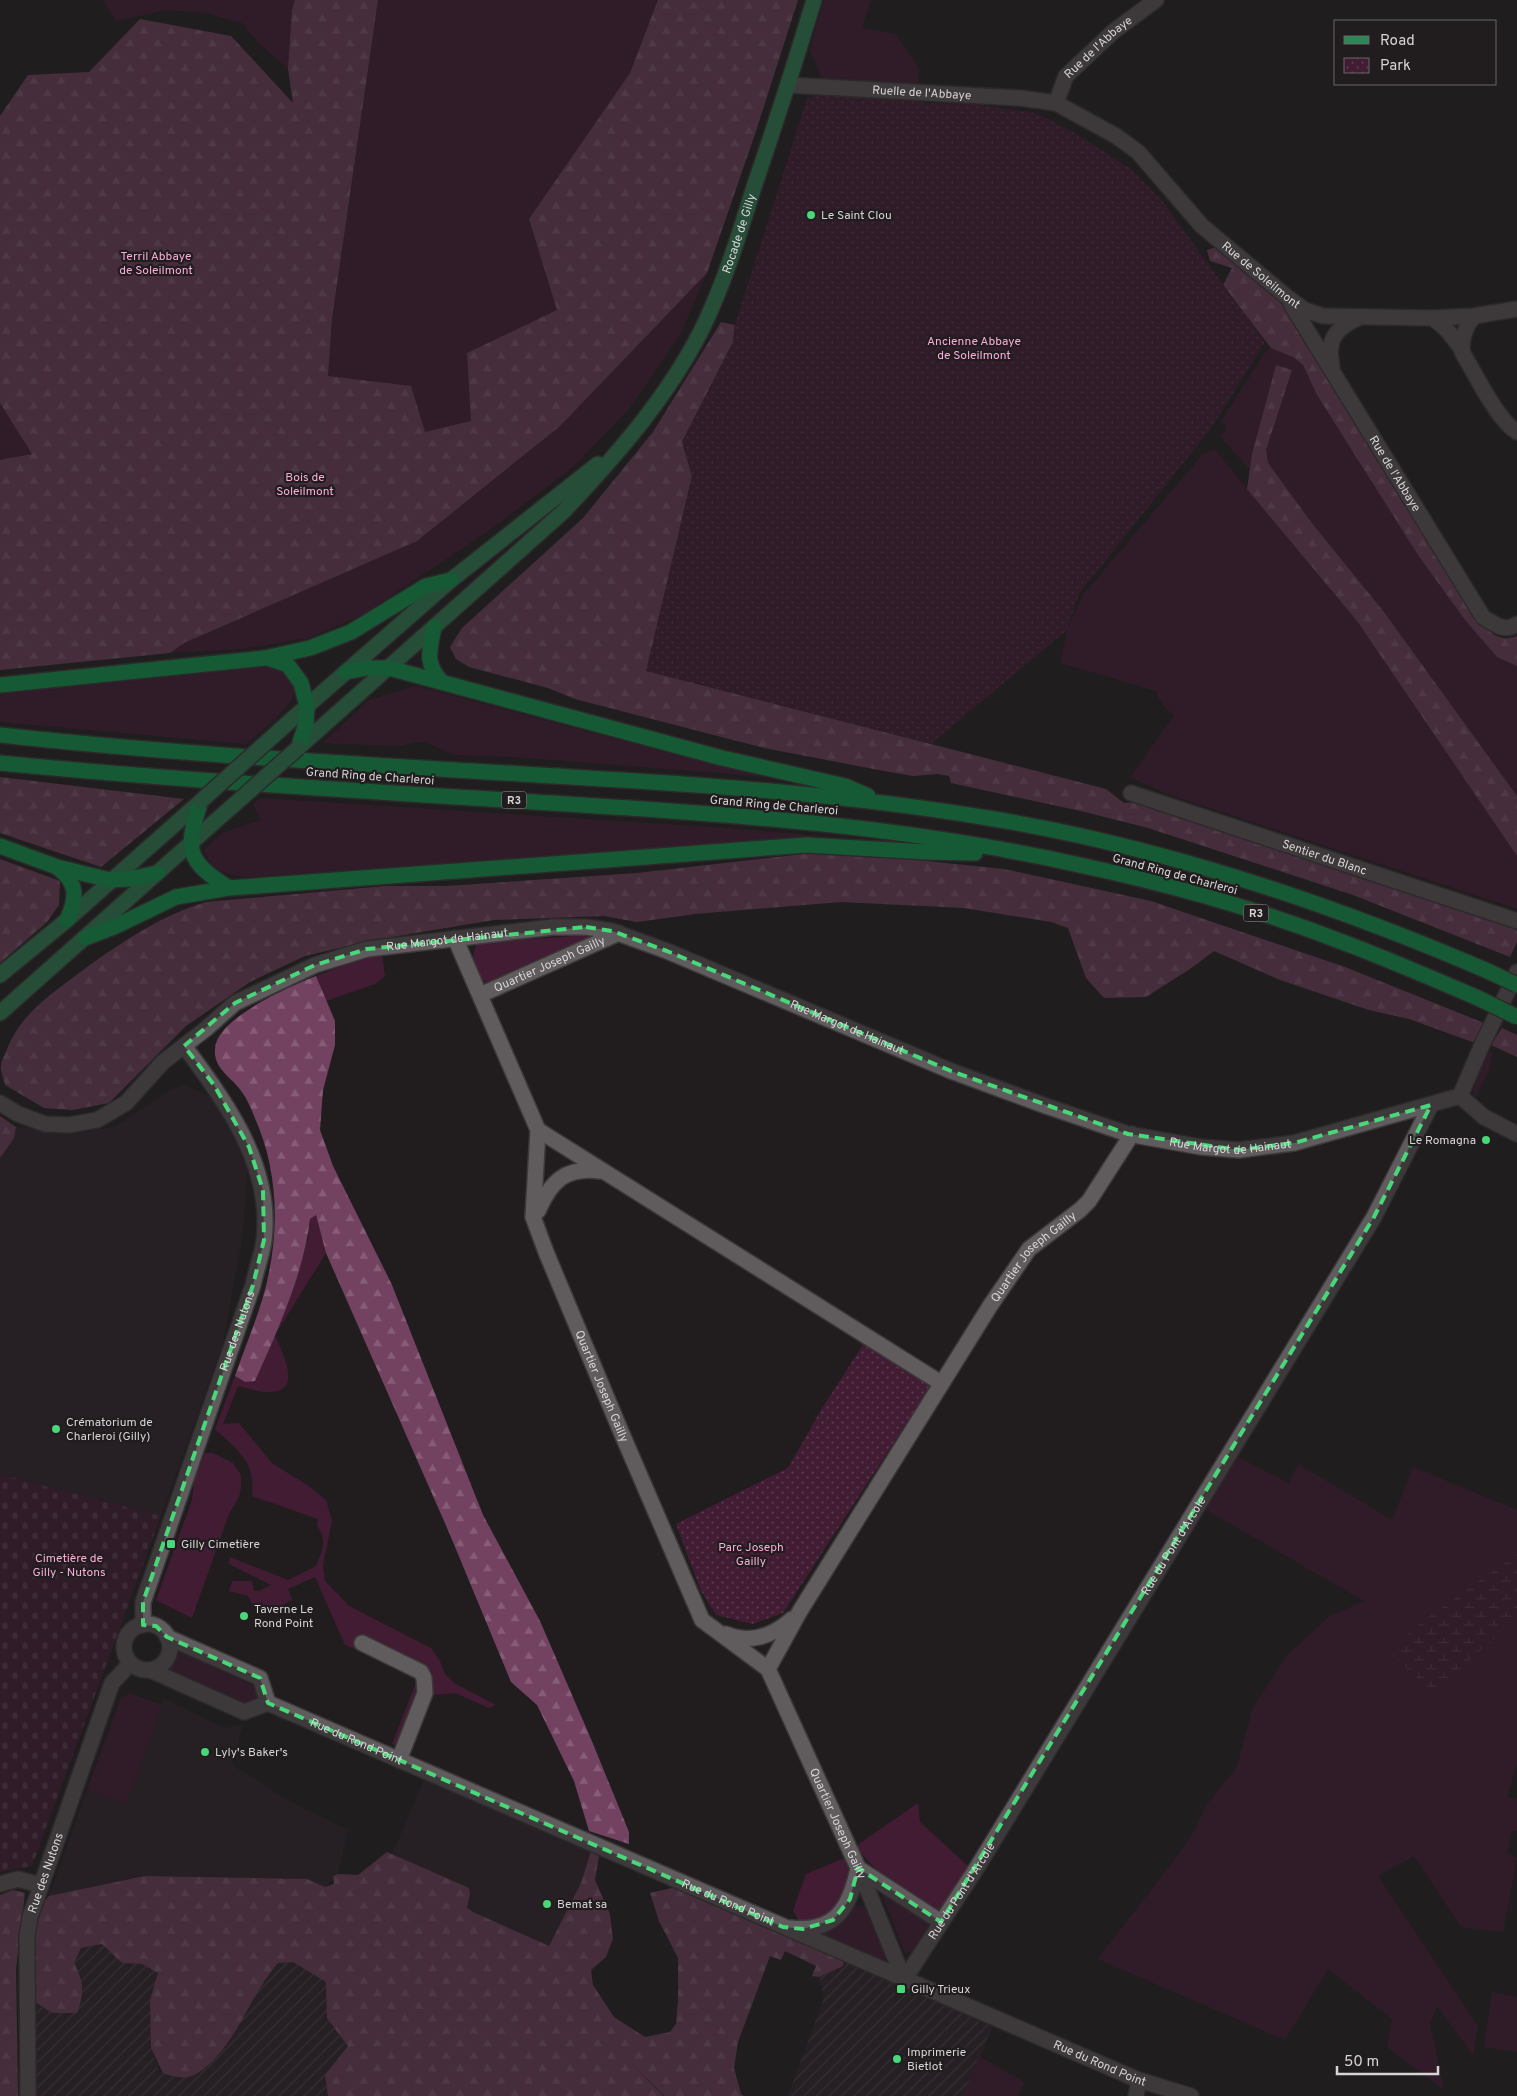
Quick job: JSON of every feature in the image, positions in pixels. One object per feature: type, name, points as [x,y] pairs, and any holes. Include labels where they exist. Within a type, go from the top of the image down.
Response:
[{"type":"highway","points":[[0,685],[266,658],[310,648],[351,632],[426,586],[451,580]]},
{"type":"highway","points":[[434,627],[428,655],[431,670],[441,681]]},
{"type":"highway","points":[[266,658],[288,665],[301,683],[307,706],[306,724],[298,748]]},
{"type":"highway","points":[[346,672],[367,668],[389,668],[722,758],[845,786],[881,802]]},
{"type":"highway","name":"Grand Ring de Charleroi","points":[[0,735],[166,751],[670,783],[881,802],[990,818],[1074,835],[1170,859],[1257,884],[1348,914],[1490,972],[1517,985]]},
{"type":"highway","name":"Grand Ring de Charleroi","points":[[0,763],[168,778],[670,810],[889,831],[1026,854],[1165,886],[1246,909],[1342,941],[1478,998],[1517,1017]]},
{"type":"highway","points":[[201,801],[193,824],[190,844],[196,859],[208,874],[229,888]]},
{"type":"highway","points":[[85,938],[114,927],[176,897],[229,888],[806,845],[927,852],[1026,854]]},
{"type":"highway","points":[[0,846],[57,867],[110,880],[130,879],[156,873]]},
{"type":"highway","points":[[57,867],[68,876],[74,890],[74,906],[67,920]]},
{"type":"main road","name":"Rocade de Gilly","points":[[619,448],[650,411],[676,373],[702,329],[724,278],[814,0]]},
{"type":"main road","points":[[0,976],[67,920],[451,580],[619,448]]},
{"type":"main road","points":[[0,1013],[563,512],[593,481],[619,448]]},
{"type":"street","name":"Rue de l'Abbaye","points":[[1056,103],[1066,76],[1114,31],[1156,0]]},
{"type":"street","name":"Ruelle de l'Abbaye","points":[[788,85],[1020,98],[1056,103]]},
{"type":"street","name":"Rue de Soleilmont","points":[[1056,103],[1116,136],[1138,152],[1202,226],[1286,297],[1305,310],[1323,316],[1433,318],[1474,316],[1517,309]]},
{"type":"street","name":"Rue de l'Abbaye","points":[[1286,297],[1483,617],[1499,628],[1512,628],[1517,624]]},
{"type":"street","points":[[1462,349],[1462,340],[1466,326],[1474,316]]},
{"type":"street","points":[[1333,372],[1329,354],[1331,340],[1347,323],[1361,317]]},
{"type":"street","points":[[1433,318],[1447,330],[1462,349],[1500,415],[1517,432]]},
{"type":"street","name":"Sentier du Blanc","points":[[1132,792],[1517,921]]},
{"type":"street","name":"Rue Margot de Hainaut","points":[[0,1103],[18,1114],[45,1124],[69,1125],[97,1120],[126,1103],[163,1062],[234,1003],[315,965],[368,949],[553,927],[586,927],[619,933],[676,955],[951,1071],[1046,1106],[1132,1134],[1201,1147],[1239,1150],[1294,1144],[1460,1096]]},
{"type":"street","name":"Quartier Joseph Gailly","points":[[480,995],[619,933]]},
{"type":"street","name":"Quartier Joseph Gailly","points":[[455,938],[538,1130],[533,1217],[619,1427],[702,1620],[768,1669],[858,1868],[904,1980]]},
{"type":"street","points":[[1517,972],[1460,1096],[1484,1117],[1517,1134]]},
{"type":"street","name":"Rue des Nutons","points":[[143,1625],[143,1602],[253,1285],[264,1240],[263,1190],[249,1147],[214,1085],[184,1046]]},
{"type":"street","name":"Rue du Pont d'Arcole","points":[[904,1980],[978,1866],[1370,1224],[1431,1105]]},
{"type":"street","points":[[538,1130],[941,1383]]},
{"type":"street","name":"Quartier Joseph Gailly","points":[[768,1669],[800,1611],[990,1306],[1029,1249],[1089,1201],[1132,1134]]},
{"type":"street","points":[[535,1222],[537,1212],[549,1188],[558,1180],[568,1173],[577,1171],[601,1171]]},
{"type":"street","name":"Quartier Joseph Gailly","points":[[714,1628],[734,1637],[747,1638],[768,1635],[780,1629],[800,1611]]},
{"type":"street","points":[[150,1670],[244,1712],[268,1703],[260,1678],[168,1637],[156,1626],[143,1625],[131,1630],[124,1640],[123,1648],[130,1664],[142,1670],[150,1670],[157,1667],[165,1661],[170,1646],[168,1637]]},
{"type":"street","points":[[362,1643],[421,1672],[424,1678],[425,1693],[399,1760]]},
{"type":"street","name":"Rue des Nutons","points":[[28,2096],[26,1936],[40,1885],[112,1683],[130,1664]]},
{"type":"street","name":"Rue du Rond Point","points":[[268,1703],[783,1928],[1139,2080],[1192,2096]]},
{"type":"street","points":[[783,1928],[803,1929],[818,1927],[832,1920],[843,1910],[850,1899],[858,1868],[941,1922]]},
{"type":"street","points":[[0,1884],[18,1879],[40,1885]]},
{"type":"street","points":[[1136,2096],[1139,2080]]},
{"type":"highlighted area","points":[[586,927],[612,931],[667,951],[951,1071],[1128,1134],[1239,1150],[1294,1143],[1431,1105],[1374,1217],[941,1922],[858,1868],[850,1899],[833,1920],[803,1929],[783,1927],[268,1703],[260,1678],[167,1637],[156,1626],[143,1625],[143,1602],[253,1285],[264,1240],[263,1190],[249,1147],[214,1085],[184,1046],[235,1003],[315,965],[367,949]]},
{"type":"shaded area","points":[[185,1085],[212,1098],[248,1160],[243,1233],[223,1343],[161,1516],[0,1474],[0,1158],[14,1138],[16,1127],[73,1133],[114,1127],[168,1091]]},
{"type":"shaded area","points":[[164,1699],[225,1728],[243,1724],[232,1765],[298,1806],[348,1830],[338,1874],[325,1887],[307,1879],[156,1876],[49,1896],[87,1791],[126,1804]]},
{"type":"shaded area","points":[[424,1780],[591,1851],[581,1883],[549,1946],[467,1908],[469,1888],[391,1854]]},
{"type":"shaded area","points":[[102,1944],[122,1963],[142,1964],[159,1973],[150,2000],[151,2048],[159,2071],[174,2077],[278,1962],[293,1962],[327,1982],[327,2018],[348,2046],[325,2075],[328,2096],[35,2096],[35,2002],[52,2013],[77,2012],[83,1997],[81,1977],[74,1963],[81,1948]]},
{"type":"shaded area","points":[[844,1959],[994,2023],[963,2096],[788,2096],[824,1998],[819,1977],[843,1966]]},
{"type":"green space","points":[[103,0],[295,0],[292,10],[288,69],[257,41],[242,23],[206,13],[166,10],[116,21]]},
{"type":"green space","points":[[295,0],[378,0],[332,319],[328,376],[411,386],[425,432],[471,421],[467,353],[557,310],[529,219],[630,73],[658,0],[798,0],[755,134],[707,273],[560,426],[417,541],[184,643],[170,653],[0,670],[0,460],[32,454],[0,403],[0,116],[28,75],[89,72],[140,19],[231,36],[293,103],[288,69],[292,10]]},
{"type":"green space","points":[[378,0],[658,0],[630,73],[529,219],[557,310],[467,353],[471,421],[425,433],[411,386],[328,376],[332,319]]},
{"type":"green space","points":[[824,0],[871,0],[862,28],[895,34],[919,68],[918,86],[822,79],[810,49]]},
{"type":"green space","name":"Ancienne Abbaye de Soleilmont","points":[[816,95],[919,99],[923,103],[973,104],[1036,113],[1073,132],[1131,169],[1163,202],[1265,342],[1212,427],[1079,594],[1067,630],[931,744],[646,671],[692,476],[682,442],[733,342],[735,325],[807,98]]},
{"type":"green space","points":[[1217,247],[1279,298],[1474,613],[1487,629],[1497,636],[1510,638],[1517,636],[1517,666],[1497,657],[1465,620],[1418,555],[1317,395],[1303,365],[1295,358],[1271,348],[1223,285],[1232,268],[1210,261],[1207,250]]},
{"type":"green space","points":[[707,273],[680,335],[629,409],[573,467],[494,527],[362,615],[308,638],[242,649],[170,653],[184,643],[560,426]]},
{"type":"green space","points":[[721,322],[735,325],[733,342],[682,442],[692,476],[647,671],[1106,789],[1124,803],[1138,802],[1512,926],[1517,931],[1517,942],[1510,957],[1353,895],[1148,828],[1085,812],[951,783],[949,776],[938,774],[913,776],[764,748],[575,699],[548,688],[469,667],[456,659],[450,647],[462,628],[583,518],[653,432]]},
{"type":"green space","points":[[1271,348],[1295,358],[1303,365],[1317,395],[1418,555],[1465,620],[1497,657],[1517,666],[1517,796],[1384,612],[1311,522],[1268,463],[1266,450],[1292,370],[1276,365],[1252,454],[1250,470],[1220,436],[1226,430],[1226,425],[1220,423],[1264,354]]},
{"type":"green space","points":[[1276,365],[1292,370],[1266,450],[1268,463],[1311,522],[1384,612],[1517,796],[1517,856],[1357,621],[1247,489],[1252,454]]},
{"type":"green space","points":[[0,403],[32,454],[0,460]]},
{"type":"green space","points":[[1215,450],[1357,621],[1517,856],[1517,909],[1167,794],[1130,777],[1174,716],[1160,701],[1156,691],[1061,663],[1067,630],[1083,595],[1204,453]]},
{"type":"green space","points":[[272,666],[286,673],[295,685],[292,700],[275,719],[246,744],[0,722],[0,694]]},
{"type":"green space","points":[[416,686],[679,756],[771,774],[770,777],[513,757],[454,755],[425,742],[415,742],[400,746],[323,743],[369,700]]},
{"type":"green space","points":[[0,777],[184,799],[101,867],[0,833]]},
{"type":"green space","points":[[260,798],[727,828],[809,835],[810,837],[246,877],[232,875],[215,867],[204,850],[222,833],[261,820],[253,805]]},
{"type":"green space","points":[[811,853],[897,858],[1004,869],[1151,901],[1345,967],[1484,1023],[1475,1043],[1409,1019],[1369,1010],[1280,980],[1214,951],[1146,997],[1104,998],[1086,978],[1068,928],[1051,922],[964,908],[841,902],[695,914],[637,922],[604,916],[494,920],[374,940],[305,956],[250,982],[186,1026],[109,1103],[72,1110],[44,1108],[5,1085],[1,1068],[3,1059],[19,1026],[38,1005],[83,970],[127,940],[157,922],[206,902],[386,886],[446,886],[637,873]]},
{"type":"green space","points":[[0,859],[60,881],[59,905],[47,922],[0,963]]},
{"type":"green space","points":[[587,935],[590,940],[556,952],[487,982],[480,979],[473,956],[476,945],[483,943]]},
{"type":"green space","points":[[382,953],[385,976],[375,984],[326,1001],[316,976],[373,954]]},
{"type":"green space","points":[[316,976],[335,1021],[335,1045],[323,1090],[320,1130],[333,1166],[392,1285],[483,1515],[540,1621],[629,1832],[629,1844],[589,1831],[574,1781],[537,1705],[511,1682],[448,1530],[326,1253],[316,1215],[310,1219],[296,1281],[255,1381],[245,1382],[235,1376],[260,1307],[269,1275],[275,1206],[269,1160],[263,1138],[246,1098],[220,1068],[215,1056],[215,1049],[219,1037],[241,1015],[273,995]]},
{"type":"green space","points":[[1502,1028],[1517,1035],[1517,1057],[1491,1045]]},
{"type":"green space","points":[[1492,1052],[1489,1070],[1475,1098],[1473,1090],[1486,1053]]},
{"type":"green space","points":[[0,1116],[16,1127],[14,1138],[0,1158]]},
{"type":"green space","points":[[316,1214],[326,1253],[275,1335],[288,1370],[286,1385],[280,1390],[269,1392],[238,1386],[223,1424],[239,1423],[272,1463],[307,1485],[326,1500],[332,1521],[323,1565],[325,1581],[349,1606],[431,1648],[440,1661],[445,1674],[454,1683],[496,1705],[489,1708],[455,1693],[433,1695],[412,1750],[392,1744],[419,1675],[345,1645],[315,1577],[288,1589],[292,1600],[261,1616],[256,1603],[252,1604],[248,1596],[229,1591],[232,1581],[252,1581],[254,1591],[259,1591],[271,1585],[229,1564],[230,1557],[288,1580],[316,1566],[322,1551],[323,1541],[317,1526],[318,1519],[252,1496],[253,1484],[248,1465],[238,1451],[215,1429],[235,1376],[245,1382],[308,1239],[310,1219]]},
{"type":"green space","name":"Parc Joseph Gailly","points":[[868,1337],[935,1379],[783,1613],[753,1624],[716,1615],[701,1591],[676,1524],[788,1468],[821,1410]]},
{"type":"green space","points":[[205,1453],[213,1453],[233,1463],[241,1475],[241,1488],[239,1497],[229,1514],[192,1618],[156,1600],[192,1500],[194,1480]]},
{"type":"green space","points":[[1234,1455],[1289,1483],[1298,1464],[1392,1520],[1413,1467],[1517,1510],[1517,1764],[1507,1797],[1517,1799],[1517,1831],[1512,1831],[1507,1853],[1517,1858],[1503,1932],[1461,1927],[1414,1856],[1378,1876],[1478,2026],[1473,2055],[1437,2006],[1430,2024],[1444,2090],[1387,2047],[1392,2019],[1328,1969],[1285,2040],[1098,1959],[1190,1839],[1207,1804],[1237,1767],[1252,1710],[1287,1655],[1330,1616],[1364,1601],[1203,1508]]},
{"type":"green space","name":"Cimetière de Gilly - Nutons","points":[[0,1474],[161,1516],[32,1866],[0,1872]]},
{"type":"green space","points":[[1517,1554],[1517,1619],[1433,1692],[1388,1651],[1423,1621]]},
{"type":"green space","points":[[177,1650],[254,1686],[259,1694],[257,1699],[249,1703],[238,1700],[169,1669]]},
{"type":"green space","points":[[129,1693],[162,1705],[126,1804],[87,1791],[120,1700]]},
{"type":"green space","points":[[918,1803],[920,1822],[969,1867],[942,1912],[884,1876],[864,1857],[856,1846]]},
{"type":"green space","points":[[591,1851],[599,1856],[595,1880],[610,1914],[613,1939],[606,1957],[591,1970],[593,1985],[614,2017],[645,2037],[670,2032],[676,2024],[678,2000],[678,1958],[659,1921],[650,1893],[676,1887],[844,1959],[843,1966],[819,1977],[812,1976],[816,1966],[785,1951],[781,1960],[770,1956],[738,2042],[734,2068],[741,2094],[744,2096],[665,2096],[624,2057],[664,2096],[328,2096],[325,2075],[348,2046],[327,2018],[326,1982],[293,1962],[278,1963],[258,1991],[232,2037],[221,2051],[210,2063],[196,2074],[188,2077],[175,2077],[163,2073],[151,2048],[150,2000],[158,1973],[142,1964],[122,1963],[102,1944],[81,1948],[74,1963],[80,1976],[82,1987],[77,2013],[52,2013],[35,2002],[34,1936],[36,1911],[49,1896],[145,1876],[307,1879],[325,1887],[334,1884],[333,1876],[338,1874],[358,1875],[387,1852],[469,1888],[467,1908],[549,1946],[581,1883]]},
{"type":"green space","points":[[847,1857],[849,1883],[845,1898],[831,1913],[807,1921],[803,1929],[793,1910],[806,1874]]},
{"type":"green space","points":[[13,1890],[25,1893],[16,1969],[18,2096],[0,2096],[0,1895]]},
{"type":"green space","points":[[881,1891],[894,1896],[912,1913],[932,1922],[912,1951],[905,1953]]},
{"type":"green space","points":[[856,1905],[866,1907],[884,1948],[885,1962],[819,1937],[837,1926]]},
{"type":"green space","points":[[1492,1992],[1517,1997],[1517,2052],[1484,2047]]},
{"type":"green space","points":[[979,2056],[1024,2082],[1018,2096],[963,2096]]},
{"type":"place","name":"Le Saint Clou","points":[[811,215]]},
{"type":"place","name":"Le Romagna","points":[[1486,1140]]},
{"type":"place","name":"Crématorium de Charleroi (Gilly)","points":[[56,1429]]},
{"type":"place","name":"Gilly Cimetière","points":[[171,1544]]},
{"type":"place","name":"Taverne Le Rond Point","points":[[244,1616]]},
{"type":"place","name":"Lyly's Baker's","points":[[205,1752]]},
{"type":"place","name":"Bemat sa","points":[[547,1904]]},
{"type":"place","name":"Gilly Trieux","points":[[901,1989]]},
{"type":"place","name":"Imprimerie Bietlot","points":[[897,2059]]},
{"type":"park label","name":"Terril Abbaye de Soleilmont","points":[[156,263]]},
{"type":"park label","name":"Bois de Soleilmont","points":[[305,484]]}]
